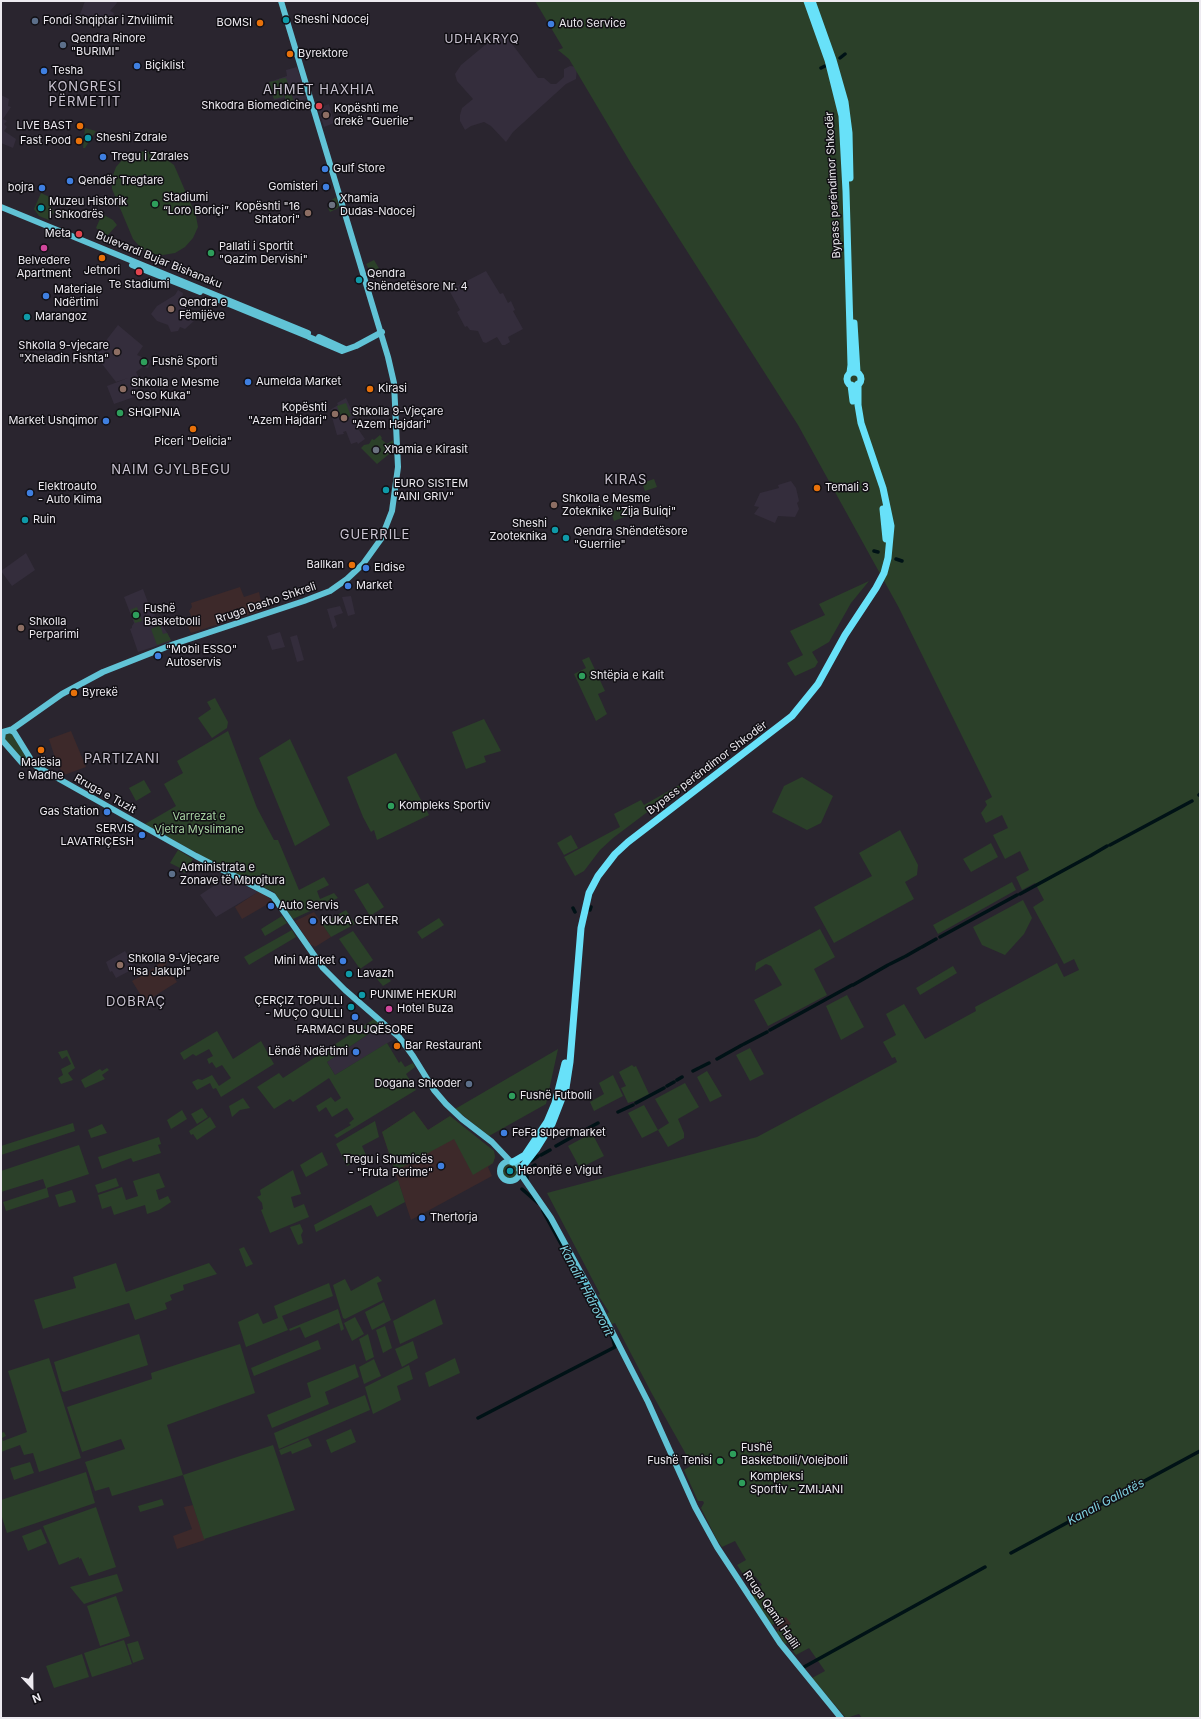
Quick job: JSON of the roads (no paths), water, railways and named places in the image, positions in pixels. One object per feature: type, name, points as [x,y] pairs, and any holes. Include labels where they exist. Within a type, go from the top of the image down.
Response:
[{"type":"highway","name":"Bypass perëndimor Shkodër","points":[[520,1172],[541,1143],[552,1124],[566,1088],[570,1062],[581,928],[589,894],[598,876],[615,854],[628,842],[792,716],[818,684],[845,635],[876,588],[884,573],[888,558],[891,526],[883,488],[861,423],[858,405],[858,384],[861,378],[853,373],[851,365],[846,185],[842,116],[828,60],[807,1]]},
{"type":"highway","name":"Bypass perëndimor Shkodër","points":[[512,1162],[525,1155],[540,1134],[555,1103],[562,1082],[566,1058],[578,914],[592,877],[602,861],[626,837],[775,724],[793,708],[811,686],[842,631],[878,575],[883,560],[886,542],[884,514],[878,486],[856,420],[851,385],[847,379],[853,373],[847,116],[833,60],[812,1]]},
{"type":"highway","points":[[851,385],[858,384]]},
{"type":"main road","name":"Rruga Dasho Shkreli","points":[[2,738],[5,731],[11,730],[62,694],[103,672],[174,644],[317,596],[347,579],[363,564],[383,536],[392,511],[398,466],[394,384],[382,332],[280,1]]},
{"type":"main road","name":"Bulevardi Bujar Bishanaku","points":[[1,207],[309,335],[344,351],[382,332]]},
{"type":"main road","name":"Bulevardi Bujar Bishanaku","points":[[1,211],[309,335]]},
{"type":"main road","points":[[1,727],[11,730],[30,760],[36,766],[23,764],[2,738],[1,727]]},
{"type":"main road","points":[[26,765],[30,760]]},
{"type":"main road","name":"Rruga e Tuzit","points":[[36,766],[227,874],[271,894],[280,904],[312,953],[337,982],[399,1037],[413,1056],[434,1090],[446,1104],[512,1162]]},
{"type":"main road","points":[[498,1149],[503,1178],[530,1188]]},
{"type":"main road","points":[[502,1167],[506,1163],[512,1162],[518,1166],[520,1172],[517,1178],[512,1181]]},
{"type":"main road","name":"Rruga Qamil Halili","points":[[520,1172],[530,1188],[539,1198],[551,1218],[604,1315],[656,1420],[695,1506],[717,1547],[771,1630],[841,1718]]},
{"type":"waterway","points":[[840,58],[845,54]]},
{"type":"waterway","points":[[821,68],[825,66]]},
{"type":"waterway","points":[[874,551],[878,552]]},
{"type":"waterway","points":[[896,559],[902,561]]},
{"type":"waterway","name":"Kanali i Hidrovorit","points":[[1110,845],[1192,801]]},
{"type":"waterway","name":"Kanali i Hidrovorit","points":[[1090,856],[1107,846]]},
{"type":"waterway","name":"Kanali i Hidrovorit","points":[[1020,894],[1088,857]]},
{"type":"waterway","name":"Kanali i Hidrovorit","points":[[940,937],[1017,895]]},
{"type":"waterway","points":[[573,908],[575,912]]},
{"type":"waterway","name":"Kanali i Hidrovorit","points":[[922,947],[936,939]]},
{"type":"waterway","name":"Kanali i Hidrovorit","points":[[906,956],[920,948]]},
{"type":"waterway","name":"Kanali i Hidrovorit","points":[[890,964],[904,957]]},
{"type":"waterway","name":"Kanali i Hidrovorit","points":[[853,985],[888,965]]},
{"type":"waterway","name":"Kanali i Hidrovorit","points":[[770,1030],[852,985]]},
{"type":"waterway","name":"Kanali i Hidrovorit","points":[[744,1044],[767,1032]]},
{"type":"waterway","name":"Kanali i Hidrovorit","points":[[717,1059],[742,1045]]},
{"type":"waterway","name":"Kanali i Hidrovorit","points":[[701,1067],[709,1063]]},
{"type":"waterway","name":"Kanali i Hidrovorit","points":[[693,1071],[699,1068]]},
{"type":"waterway","name":"Kanali i Hidrovorit","points":[[677,1080],[682,1077]]},
{"type":"waterway","name":"Kanali i Hidrovorit","points":[[667,1086],[674,1082]]},
{"type":"waterway","name":"Kanali i Hidrovorit","points":[[636,1103],[664,1088]]},
{"type":"waterway","name":"Kanali i Hidrovorit","points":[[618,1112],[633,1105]]},
{"type":"waterway","name":"Kanali i Hidrovorit","points":[[574,1136],[598,1123]]},
{"type":"waterway","name":"Kanali i Hidrovorit","points":[[556,1146],[572,1137]]},
{"type":"waterway","name":"Kanali i Hidrovorit","points":[[541,1155],[550,1150]]},
{"type":"waterway","name":"Kanali i Hidrovorit","points":[[531,1161],[538,1156]]},
{"type":"waterway","name":"Kanali i Hidrovorit","points":[[527,1179],[527,1170],[535,1165]]},
{"type":"waterway","name":"Kanali i Hidrovorit","points":[[522,1189],[538,1203]]},
{"type":"waterway","name":"Kanali i Hidrovorit","points":[[478,1418],[615,1347],[613,1339],[543,1211]]},
{"type":"waterway","name":"Kanali Gallatës","points":[[1011,1553],[1200,1451]]},
{"type":"waterway","name":"Kanali Gallatës","points":[[804,1667],[985,1567]]},
{"type":"place","name":"Sheshi Ndocej","points":[[286,20]]},
{"type":"place","name":"Fondi Shqiptar i Zhvillimit","points":[[35,21]]},
{"type":"place","name":"BOMSI","points":[[260,23]]},
{"type":"place","name":"Auto Service","points":[[551,24]]},
{"type":"place","name":"Qendra Rinore \"BURIMI\"","points":[[63,45]]},
{"type":"place","name":"Byrektore","points":[[290,54]]},
{"type":"place","name":"Biçiklist","points":[[137,66]]},
{"type":"place","name":"Tesha","points":[[44,71]]},
{"type":"place","name":"Shkodra Biomedicine","points":[[319,106]]},
{"type":"place","name":"Kopështi me drekë \"Guerile\"","points":[[326,115]]},
{"type":"place","name":"LIVE BAST","points":[[80,126]]},
{"type":"place","name":"Sheshi Zdrale","points":[[88,138]]},
{"type":"place","name":"Fast Food","points":[[79,141]]},
{"type":"place","name":"Tregu i Zdrales","points":[[103,157]]},
{"type":"place","name":"Gulf Store","points":[[325,169]]},
{"type":"place","name":"Qendër Tregtare","points":[[70,181]]},
{"type":"place","name":"Gomisteri","points":[[326,187]]},
{"type":"place","name":"bojra","points":[[42,188]]},
{"type":"place","name":"Stadiumi “Loro Boriçi”","points":[[155,204]]},
{"type":"place","name":"Xhamia Dudas-Ndocej","points":[[332,205]]},
{"type":"place","name":"Muzeu Historik i Shkodrës","points":[[41,208]]},
{"type":"place","name":"Kopështi \"16 Shtatori\"","points":[[308,213]]},
{"type":"place","name":"Meta","points":[[79,234]]},
{"type":"place","name":"Belvedere Apartment","points":[[44,248]]},
{"type":"place","name":"Pallati i Sportit \"Qazim Dervishi\"","points":[[211,253]]},
{"type":"place","name":"Jetnori","points":[[102,258]]},
{"type":"place","name":"Te Stadiumi","points":[[139,272]]},
{"type":"place","name":"Qendra Shëndetësore Nr. 4","points":[[359,280]]},
{"type":"place","name":"Materiale Ndërtimi","points":[[46,296]]},
{"type":"place","name":"Qendra e Fëmijëve","points":[[171,309]]},
{"type":"place","name":"Marangoz","points":[[27,317]]},
{"type":"place","name":"Shkolla 9-vjecare \"Xheladin Fishta\"","points":[[117,352]]},
{"type":"place","name":"Fushë Sporti","points":[[144,362]]},
{"type":"place","name":"Aumelda Market","points":[[248,382]]},
{"type":"place","name":"Shkolla e Mesme \"Oso Kuka\"","points":[[123,389]]},
{"type":"place","name":"Kirasi","points":[[370,389]]},
{"type":"place","name":"SHQIPNIA","points":[[120,413]]},
{"type":"place","name":"Kopështi \"Azem Hajdari\"","points":[[335,414]]},
{"type":"place","name":"Shkolla 9-Vjeçare \"Azem Hajdari\"","points":[[344,418]]},
{"type":"place","name":"Market Ushqimor","points":[[106,421]]},
{"type":"place","name":"Piceri \"Delicia\"","points":[[193,429]]},
{"type":"place","name":"Xhamia e Kirasit","points":[[376,450]]},
{"type":"place","name":"Temali 3","points":[[817,488]]},
{"type":"place","name":"EURO SISTEM \"AINI GRIV\"","points":[[386,490]]},
{"type":"place","name":"Elektroauto - Auto Klima","points":[[30,493]]},
{"type":"place","name":"Shkolla e Mesme Zoteknike \"Zija Buliqi\"","points":[[554,505]]},
{"type":"place","name":"Ruin","points":[[25,520]]},
{"type":"place","name":"Sheshi Zooteknika","points":[[555,530]]},
{"type":"place","name":"Qendra Shëndetësore \"Guerrile\"","points":[[566,538]]},
{"type":"place","name":"Ballkan","points":[[352,565]]},
{"type":"place","name":"Eldise","points":[[366,568]]},
{"type":"place","name":"Market","points":[[348,586]]},
{"type":"place","name":"Fushë Basketbolli","points":[[136,615]]},
{"type":"place","name":"Shkolla Perparimi","points":[[21,628]]},
{"type":"place","name":"\"Mobil ESSO\" Autoservis","points":[[158,656]]},
{"type":"place","name":"Shtëpia e Kalit","points":[[582,676]]},
{"type":"place","name":"Byrekë","points":[[74,693]]},
{"type":"place","name":"Malësia e Madhe","points":[[41,750]]},
{"type":"place","name":"Kompleks Sportiv","points":[[391,806]]},
{"type":"place","name":"Gas Station","points":[[107,812]]},
{"type":"place","name":"SERVIS LAVATRIÇESH","points":[[142,835]]},
{"type":"place","name":"Administrata e Zonave të Mbrojtura","points":[[172,874]]},
{"type":"place","name":"Auto Servis","points":[[271,906]]},
{"type":"place","name":"KUKA CENTER","points":[[313,921]]},
{"type":"place","name":"Mini Market","points":[[343,961]]},
{"type":"place","name":"Shkolla 9-Vjeçare \"Isa Jakupi\"","points":[[120,965]]},
{"type":"place","name":"Lavazh","points":[[349,974]]},
{"type":"place","name":"PUNIME HEKURI","points":[[362,995]]},
{"type":"place","name":"ÇERÇIZ TOPULLI - MUÇO QULLI","points":[[351,1007]]},
{"type":"place","name":"Hotel Buza","points":[[389,1009]]},
{"type":"place","name":"FARMACI BUJQËSORE","points":[[355,1017]]},
{"type":"place","name":"Bar Restaurant","points":[[397,1046]]},
{"type":"place","name":"Lëndë Ndërtimi","points":[[356,1052]]},
{"type":"place","name":"Dogana Shkoder","points":[[469,1084]]},
{"type":"place","name":"Fushë Futbolli","points":[[512,1096]]},
{"type":"place","name":"FeFa supermarket","points":[[504,1133]]},
{"type":"place","name":"Tregu i Shumicës - \"Fruta Perime\"","points":[[441,1166]]},
{"type":"place","name":"Heronjtë e Vigut","points":[[510,1171]]},
{"type":"place","name":"Thertorja","points":[[422,1218]]},
{"type":"place","name":"Fushë Basketbolli/Volejbolli","points":[[733,1454]]},
{"type":"place","name":"Fushë Tenisi","points":[[720,1461]]},
{"type":"place","name":"Kompleksi Sportiv - ZMIJANI","points":[[742,1483]]},
{"type":"district","name":"UDHAKRYQ","points":[[482,39]]},
{"type":"district","name":"AHMET HAXHIA","points":[[319,90]]},
{"type":"district","name":"KONGRESI PËRMETIT","points":[[85,94]]},
{"type":"district","name":"NAIM GJYLBEGU","points":[[171,470]]},
{"type":"district","name":"KIRAS","points":[[626,480]]},
{"type":"district","name":"GUERRILE","points":[[375,535]]},
{"type":"district","name":"PARTIZANI","points":[[122,759]]},
{"type":"district","name":"DOBRAÇ","points":[[136,1002]]},
{"type":"park label","name":"Varrezat e Vjetra Myslimane","points":[[199,823]]}]
